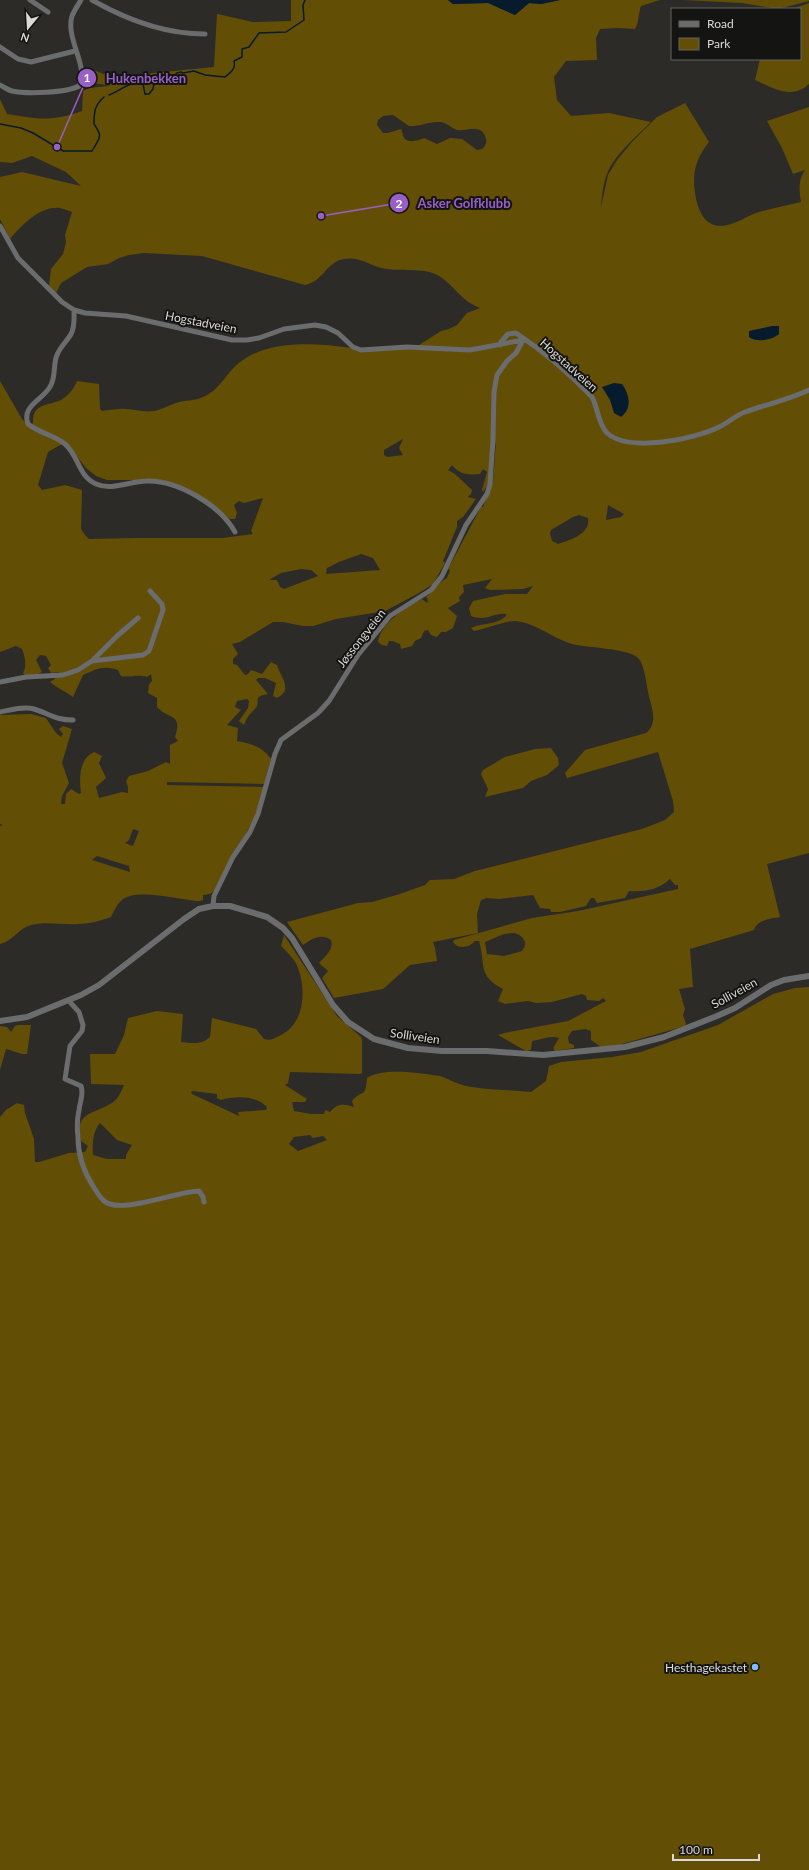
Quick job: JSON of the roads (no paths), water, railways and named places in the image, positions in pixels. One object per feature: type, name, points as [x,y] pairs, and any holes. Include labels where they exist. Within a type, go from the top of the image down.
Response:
[{"type":"street","points":[[30,0],[48,12]]},
{"type":"street","points":[[0,86],[12,91],[25,92],[75,89],[81,82],[82,76],[71,37],[71,22],[74,12],[81,0]]},
{"type":"street","points":[[92,0],[151,27],[183,34],[205,34]]},
{"type":"street","points":[[0,47],[18,59],[31,62],[75,51]]},
{"type":"street","name":"Hogstadveien","points":[[0,226],[18,258],[62,302],[74,310],[85,313],[126,316],[232,340],[259,338],[284,330],[315,325],[326,327],[338,333],[353,347],[361,350],[413,347],[470,350],[523,340],[537,347],[592,397],[597,405],[601,424],[606,432],[613,437],[622,440],[659,442],[692,437],[720,427],[745,412],[789,399],[809,390]]},
{"type":"street","points":[[74,310],[74,325],[72,333],[56,356],[53,379],[50,386],[28,409],[26,414],[28,424],[66,444],[75,456],[84,476],[93,482],[110,486],[148,481],[172,484],[208,503],[225,519],[235,532]]},
{"type":"street","name":"Jøssongveien","points":[[213,906],[214,896],[233,857],[250,832],[258,814],[275,754],[281,740],[318,713],[328,701],[358,655],[390,616],[430,590],[442,576],[466,525],[486,494],[490,484],[494,431],[494,392],[497,375],[507,361],[516,353],[523,340]]},
{"type":"street","points":[[92,661],[143,655],[149,651],[163,610],[162,604],[150,591]]},
{"type":"street","points":[[0,682],[26,677],[63,675],[78,670],[92,661],[138,618]]},
{"type":"street","points":[[0,712],[23,708],[34,709],[54,718],[74,720]]},
{"type":"street","name":"Solliveien","points":[[0,1021],[27,1017],[68,1001],[99,985],[184,918],[199,909],[213,906],[230,906],[250,911],[267,917],[278,924],[292,938],[333,1005],[348,1022],[374,1040],[408,1048],[442,1051],[487,1051],[543,1056],[625,1047],[664,1037],[717,1016],[735,1008],[771,985],[784,980],[809,976]]},
{"type":"street","points":[[68,1001],[79,1012],[83,1024],[82,1031],[70,1046],[65,1079],[81,1086],[83,1092],[78,1115],[79,1150],[87,1176],[98,1193],[105,1202],[115,1206],[133,1205],[176,1196],[187,1191],[199,1191],[203,1196],[204,1202]]},
{"type":"water","points":[[448,0],[560,0],[541,4],[529,3],[515,15],[488,3],[453,4]]},
{"type":"water","points":[[779,326],[779,334],[772,338],[756,340],[749,337],[749,331]]},
{"type":"water","points":[[614,383],[622,384],[628,397],[629,402],[627,410],[621,417],[614,413],[610,400],[602,387]]},
{"type":"waterway","points":[[109,95],[134,83],[143,84],[145,94],[149,94],[153,89],[154,83],[160,78],[174,83],[173,76],[181,72],[194,71],[205,75],[225,77],[234,68],[234,61],[242,57],[242,49],[249,47],[259,33],[286,32],[304,20],[303,5],[305,0]]},
{"type":"waterway","points":[[0,124],[21,128],[33,133],[63,151],[92,151],[99,137],[99,132],[94,124],[95,112],[97,106],[104,97]]},
{"type":"place","name":"Hukenbekken","points":[[57,147]]},
{"type":"place","name":"Asker Golfklubb","points":[[321,216]]},
{"type":"place","name":"Hesthagekastet","points":[[755,1667]]}]
